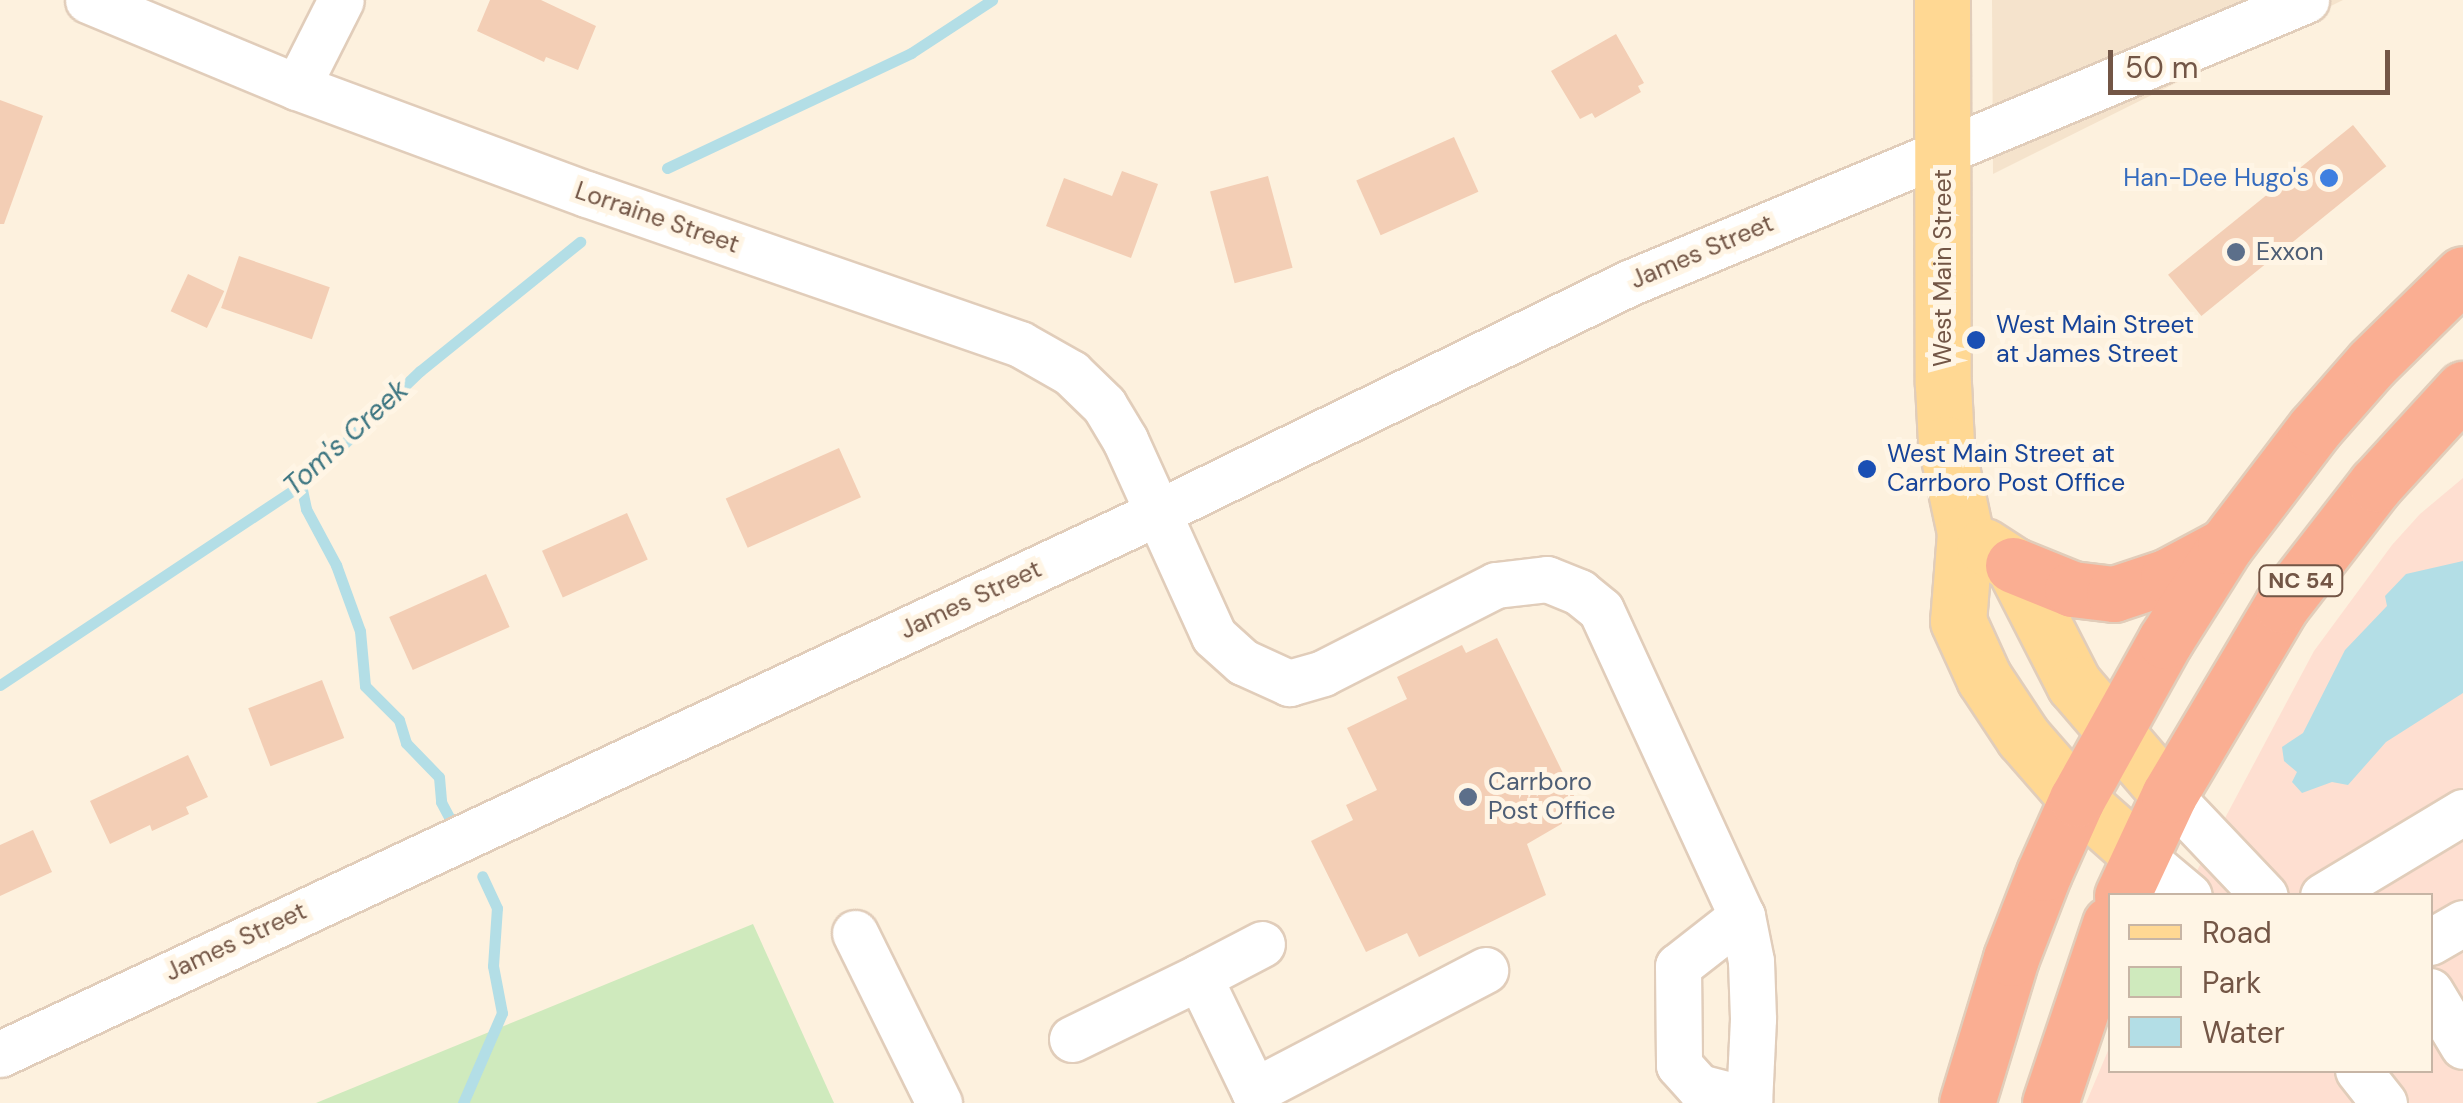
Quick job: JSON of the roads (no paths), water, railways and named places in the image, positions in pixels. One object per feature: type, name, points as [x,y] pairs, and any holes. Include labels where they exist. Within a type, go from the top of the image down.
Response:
[{"type":"highway","name":"NC 54","points":[[1967,1103],[2011,958],[2077,799],[2112,734],[2225,546],[2282,470],[2372,363],[2463,274]]},
{"type":"highway","name":"NC 54","points":[[2130,875],[2169,795],[2282,605],[2376,484],[2462,390]]},
{"type":"highway","points":[[2013,565],[2072,589],[2114,594],[2168,576],[2225,546]]},
{"type":"highway","points":[[2050,1103],[2095,1005],[2108,935]]},
{"type":"main road","name":"West Main Street","points":[[1942,0],[1946,444],[1965,533],[1958,620],[1984,678],[2022,736],[2077,799],[2130,875]]},
{"type":"main road","points":[[1965,533],[2013,565],[2074,684],[2112,734],[2169,795]]},
{"type":"street","name":"Lorraine Street","points":[[88,0],[297,87],[1020,344],[1071,374],[1104,405],[1159,512],[1214,636],[1243,662],[1289,683],[1323,673],[1496,585],[1546,580],[1579,592],[1601,610],[1742,916]]},
{"type":"street","points":[[297,87],[341,0]]},
{"type":"street","name":"James Street","points":[[0,1054],[1159,512],[1629,283],[2306,0]]},
{"type":"street","points":[[2169,795],[2262,893]]},
{"type":"street","points":[[2353,888],[2463,812]]},
{"type":"street","points":[[2130,875],[2181,893]]},
{"type":"street","points":[[1742,916],[1753,1000],[1749,1102],[1700,1087],[1679,1066],[1678,966],[1742,916]]},
{"type":"street","points":[[2433,940],[2463,923]]},
{"type":"street","points":[[855,933],[939,1103]]},
{"type":"street","points":[[1072,1038],[1262,944]]},
{"type":"street","points":[[1199,977],[1248,1099],[1485,970]]},
{"type":"street","points":[[2433,998],[2454,1046]]},
{"type":"water","points":[[2463,561],[2463,693],[2386,742],[2348,785],[2332,782],[2302,793],[2292,782],[2297,772],[2284,761],[2282,747],[2303,733],[2345,650],[2387,606],[2385,596],[2406,574]]},
{"type":"waterway","name":"Tom's Creek","points":[[667,168],[911,53],[992,0]]},
{"type":"waterway","name":"Tom's Creek","points":[[0,685],[301,485],[420,371],[580,242]]},
{"type":"waterway","points":[[301,485],[306,509],[336,565],[360,631],[365,686],[399,720],[406,743],[439,777],[441,802],[449,817]]},
{"type":"waterway","points":[[463,1103],[502,1013],[493,966],[497,908],[482,876]]},
{"type":"place","name":"Han-Dee Hugo's","points":[[2329,178]]},
{"type":"place","name":"Exxon","points":[[2236,252]]},
{"type":"place","name":"West Main Street at James Street","points":[[1976,340]]},
{"type":"place","name":"West Main Street at Carrboro Post Office","points":[[1867,469]]},
{"type":"place","name":"Carrboro Post Office","points":[[1468,797]]}]
